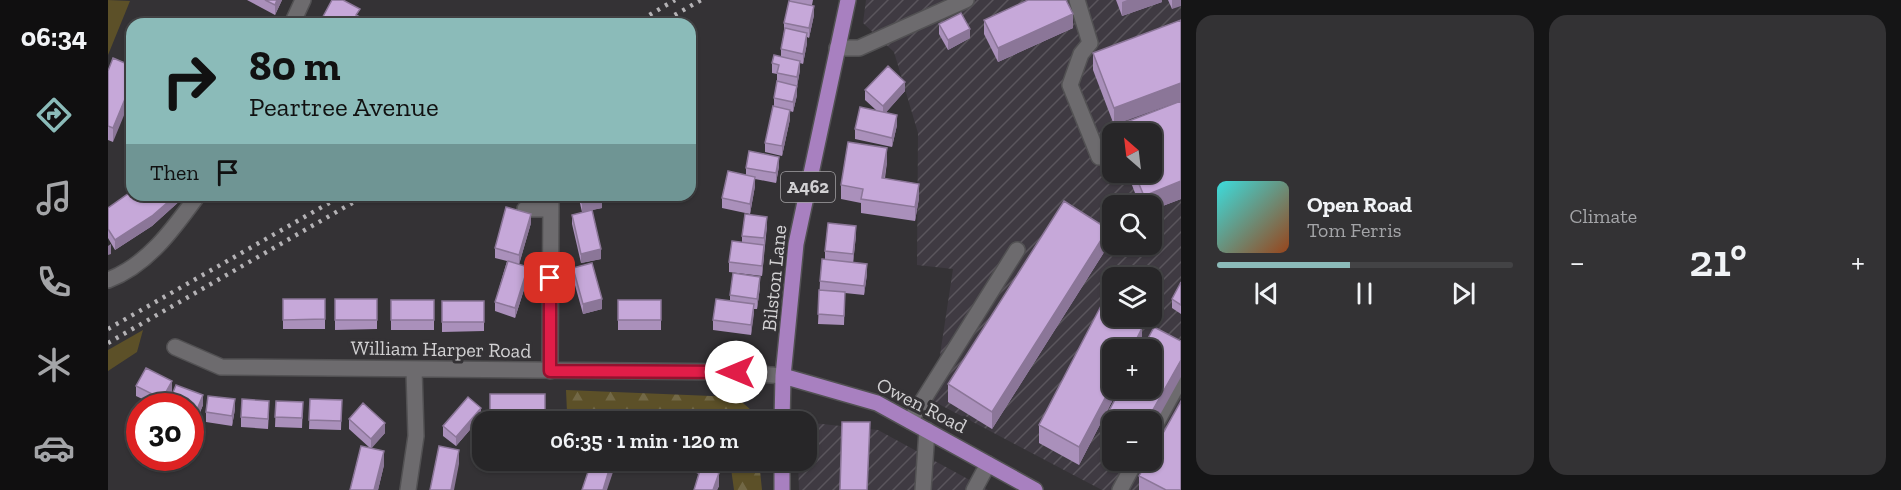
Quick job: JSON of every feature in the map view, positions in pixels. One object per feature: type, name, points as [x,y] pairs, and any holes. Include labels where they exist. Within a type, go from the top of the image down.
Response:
[{"type":"main road","name":"Bilston Lane","points":[[782,411],[783,376],[796,244],[848,0]]},
{"type":"main road","name":"Owen Road","points":[[783,376],[866,399],[1035,490]]},
{"type":"main road","points":[[782,471],[782,490]]},
{"type":"street","points":[[295,18],[303,0]]},
{"type":"street","points":[[837,48],[859,48],[966,0]]},
{"type":"street","points":[[1077,0],[1090,43],[1081,54],[1070,85],[1099,157]]},
{"type":"street","points":[[108,280],[121,275],[166,238],[194,201]]},
{"type":"street","points":[[525,209],[551,202],[550,371]]},
{"type":"street","points":[[910,421],[1017,250]]},
{"type":"street","name":"William Harper Road","points":[[175,347],[221,367],[736,372],[783,376]]},
{"type":"street","points":[[408,490],[416,436],[414,370]]},
{"type":"street","points":[[1162,413],[1181,378]]},
{"type":"street","points":[[923,490],[927,430]]},
{"type":"street","points":[[974,490],[988,464]]},
{"type":"street","points":[[1120,490],[1130,471]]},
{"type":"shaded area","points":[[866,0],[1181,0],[1181,490],[1102,490],[933,401],[953,269],[917,265],[918,133],[894,52],[863,23]]},
{"type":"shaded area","points":[[817,423],[878,430],[988,490],[799,490],[798,471],[817,471]]},
{"type":"green space","points":[[108,0],[130,1],[108,55]]},
{"type":"green space","points":[[143,330],[137,352],[108,371],[108,350]]},
{"type":"green space","points":[[566,390],[736,397],[751,411],[567,411]]},
{"type":"green space","points":[[731,471],[760,471],[762,490],[734,490]]},
{"type":"building","points":[[265,0],[277,0],[275,5]]},
{"type":"building","points":[[332,0],[343,0],[360,9],[356,15],[362,18],[322,18]]},
{"type":"building","points":[[1028,0],[1066,0],[1073,14],[998,48],[984,20]]},
{"type":"building","points":[[789,1],[814,6],[809,28],[784,23]]},
{"type":"building","points":[[961,13],[970,29],[948,40],[939,24]]},
{"type":"building","points":[[1181,20],[1181,83],[1114,108],[1093,53]]},
{"type":"building","points":[[785,28],[807,33],[803,54],[781,49]]},
{"type":"building","points":[[774,55],[800,61],[797,77],[777,73],[779,65],[772,63]]},
{"type":"building","points":[[113,58],[126,63],[126,97],[113,128],[108,126],[108,71]]},
{"type":"building","points":[[888,66],[905,82],[883,106],[865,90]]},
{"type":"building","points":[[777,81],[797,86],[793,102],[774,98]]},
{"type":"building","points":[[1181,101],[1181,181],[1144,195],[1139,183],[1162,183],[1162,123],[1124,123]]},
{"type":"building","points":[[773,106],[790,110],[782,146],[765,143]]},
{"type":"building","points":[[860,107],[897,115],[892,138],[855,129]]},
{"type":"building","points":[[848,142],[887,148],[882,178],[919,184],[915,207],[861,199],[863,189],[841,185]]},
{"type":"building","points":[[749,151],[779,157],[776,173],[746,168]]},
{"type":"building","points":[[728,171],[755,177],[750,204],[722,198]]},
{"type":"building","points":[[126,195],[126,201],[169,201],[152,216],[115,240],[108,229],[108,208]]},
{"type":"building","points":[[1064,201],[1102,225],[1102,238],[992,412],[948,384]]},
{"type":"building","points":[[506,207],[531,214],[519,255],[495,248]]},
{"type":"building","points":[[592,210],[601,249],[581,254],[572,215]]},
{"type":"building","points":[[745,214],[767,217],[764,238],[742,236]]},
{"type":"building","points":[[828,223],[856,226],[853,254],[825,251]]},
{"type":"building","points":[[732,241],[764,245],[762,266],[729,262]]},
{"type":"building","points":[[822,259],[867,264],[864,286],[820,281]]},
{"type":"building","points":[[508,261],[528,267],[515,308],[495,302]]},
{"type":"building","points":[[592,263],[602,299],[583,304],[573,268]]},
{"type":"building","points":[[733,273],[760,277],[757,299],[730,295]]},
{"type":"building","points":[[1181,282],[1181,305],[1172,299]]},
{"type":"building","points":[[819,290],[845,292],[844,316],[818,314]]},
{"type":"building","points":[[283,299],[325,299],[325,319],[283,320]]},
{"type":"building","points":[[335,299],[377,299],[377,320],[335,320]]},
{"type":"building","points":[[716,299],[754,304],[751,325],[713,320]]},
{"type":"building","points":[[391,300],[434,300],[434,320],[391,320]]},
{"type":"building","points":[[618,300],[661,300],[661,320],[618,320]]},
{"type":"building","points":[[442,301],[484,301],[484,322],[442,322]]},
{"type":"building","points":[[1102,304],[1102,327],[1142,328],[1136,339],[1102,339],[1102,399],[1104,399],[1079,447],[1039,425]]},
{"type":"building","points":[[1154,327],[1181,341],[1181,360],[1162,394],[1162,339],[1148,339]]},
{"type":"building","points":[[146,368],[172,381],[165,393],[150,393],[136,386]]},
{"type":"building","points":[[176,385],[198,393],[173,393]]},
{"type":"building","points":[[490,394],[545,394],[545,411],[490,411]]},
{"type":"building","points":[[208,396],[235,399],[232,416],[206,412]]},
{"type":"building","points":[[468,397],[481,408],[478,411],[472,411],[472,418],[456,437],[443,426]]},
{"type":"building","points":[[242,399],[269,401],[268,419],[241,417]]},
{"type":"building","points":[[310,399],[342,400],[341,421],[309,420]]},
{"type":"building","points":[[1115,399],[1159,399],[1152,411],[1109,411]]},
{"type":"building","points":[[276,401],[303,402],[302,418],[275,417]]},
{"type":"building","points":[[1181,401],[1181,490],[1166,490],[1139,476],[1142,471],[1162,471],[1162,435]]},
{"type":"building","points":[[363,403],[385,423],[371,439],[349,419]]},
{"type":"building","points":[[842,422],[870,422],[867,490],[840,490]]},
{"type":"building","points":[[361,446],[384,451],[374,490],[350,490]]},
{"type":"building","points":[[439,446],[459,450],[451,490],[430,490]]},
{"type":"building","points":[[588,471],[609,471],[603,490],[582,490]]},
{"type":"building","points":[[700,471],[719,473],[713,490],[694,490]]},
{"type":"railway","points":[[644,18],[675,0]]},
{"type":"railway","points":[[670,18],[701,0]]},
{"type":"railway","points":[[108,329],[332,201]]},
{"type":"railway","points":[[108,343],[356,201]]},
{"type":"route","points":[[550,278],[550,371],[736,372]]}]
